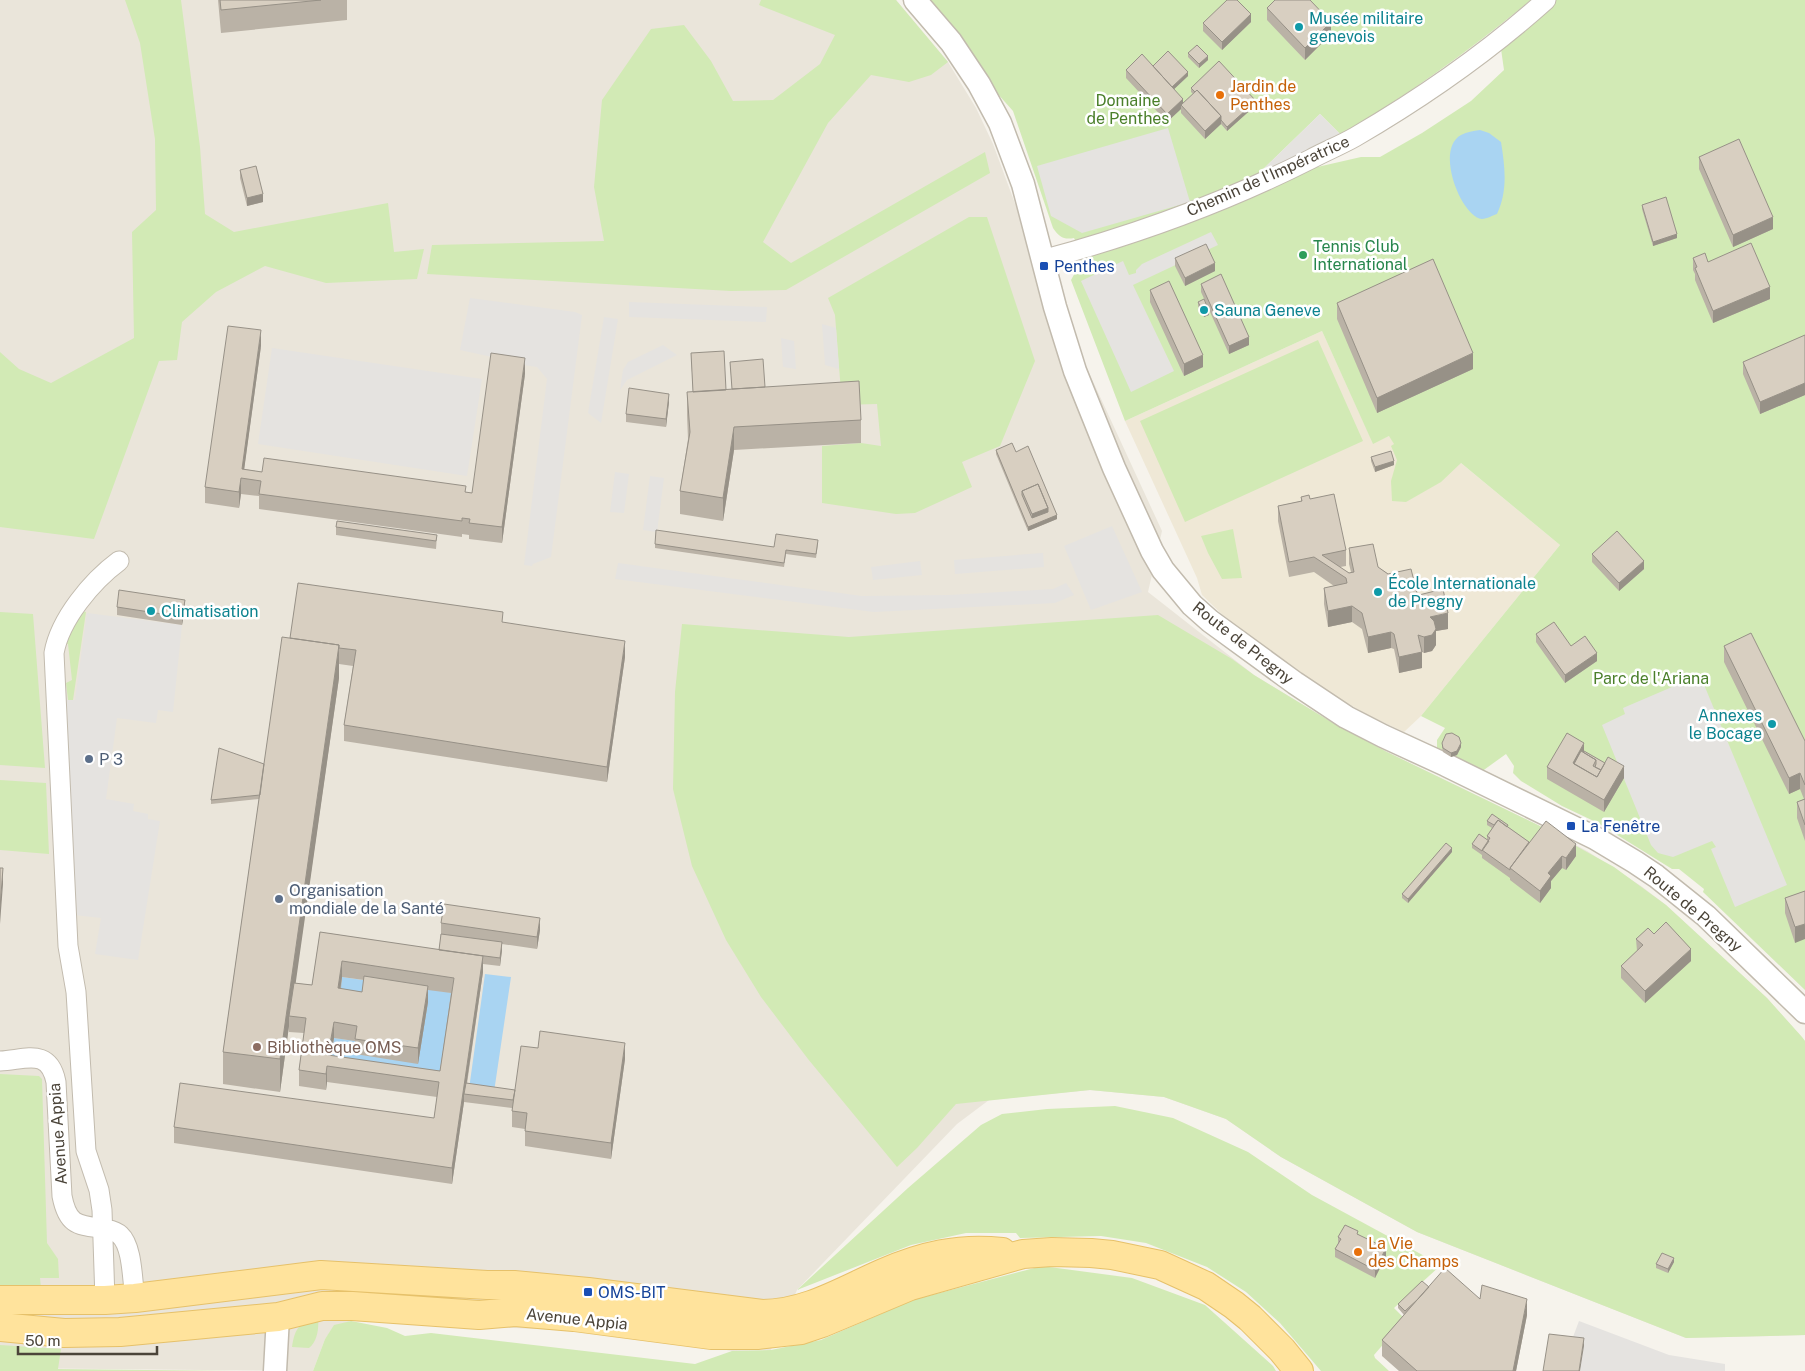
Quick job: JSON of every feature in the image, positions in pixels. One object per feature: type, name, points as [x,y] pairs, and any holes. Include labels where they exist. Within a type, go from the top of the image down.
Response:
[{"type":"main road","name":"Avenue Appia","points":[[0,1300],[106,1300],[135,1298],[170,1295],[304,1276],[331,1275],[514,1285],[598,1293],[762,1314],[777,1314],[814,1304],[884,1272],[916,1260],[951,1251],[978,1249],[1023,1254],[1052,1252],[1112,1255],[1152,1263],[1179,1272],[1206,1286],[1234,1305],[1264,1331],[1299,1371]]},
{"type":"main road","name":"Avenue Appia","points":[[0,1327],[64,1333],[120,1332],[278,1317],[322,1306],[352,1306],[479,1315],[515,1312],[710,1335],[780,1334],[822,1323],[910,1286],[1023,1254]]},
{"type":"main road","points":[[278,1317],[282,1279]]},
{"type":"main road","points":[[106,1300],[108,1316],[112,1324],[120,1332],[134,1314],[135,1298]]},
{"type":"street","name":"Route de Pregny","points":[[915,0],[955,49],[979,84],[1000,123],[1023,184],[1042,260],[1074,371],[1119,479],[1156,558],[1163,570],[1192,605],[1210,621],[1294,684],[1346,716],[1382,736],[1454,768],[1595,838],[1635,862],[1706,916],[1805,1012]]},
{"type":"street","name":"Chemin de l'Impératrice","points":[[1042,260],[1148,228],[1215,202],[1262,183],[1354,138],[1438,84],[1483,52],[1546,0]]},
{"type":"street","points":[[106,1300],[102,1210],[99,1190],[85,1146],[76,992],[68,937],[54,653],[58,635],[79,603],[103,574],[119,561]]},
{"type":"street","name":"Avenue Appia","points":[[0,1060],[34,1057],[43,1060],[51,1066],[56,1082],[61,1186],[64,1206],[71,1219],[79,1225],[120,1234],[128,1248],[135,1298]]},
{"type":"street","points":[[275,1371],[278,1317]]},
{"type":"shaded area","points":[[0,0],[896,0],[948,62],[976,108],[993,144],[1031,247],[1162,531],[1148,592],[1254,675],[1333,723],[1387,752],[1538,825],[1587,851],[1641,886],[1666,905],[1767,998],[1805,1041],[1805,1335],[1686,1338],[1417,1232],[1281,1157],[1226,1119],[1164,1097],[1090,1090],[989,1100],[957,1124],[797,1290],[771,1350],[732,1351],[693,1344],[559,1330],[352,1321],[334,1326],[325,1339],[313,1371],[0,1368]]},
{"type":"shaded area","points":[[1320,114],[1341,135],[1256,176]]},
{"type":"shaded area","points":[[1168,128],[1190,202],[1082,233],[1051,216],[1037,166]]},
{"type":"shaded area","points":[[1211,232],[1218,245],[1133,285],[1174,371],[1131,392],[1081,281],[1123,261],[1129,275],[1136,273],[1136,270],[1142,264]]},
{"type":"shaded area","points":[[470,298],[575,312],[582,315],[551,557],[532,566],[524,565],[547,379],[537,367],[491,360],[492,357],[460,350]]},
{"type":"shaded area","points":[[629,302],[767,307],[766,322],[629,317]]},
{"type":"shaded area","points":[[604,317],[618,319],[601,423],[588,413]]},
{"type":"shaded area","points":[[822,324],[836,328],[839,369],[825,365]]},
{"type":"shaded area","points":[[1322,331],[1373,443],[1389,436],[1444,449],[1560,545],[1421,716],[1404,732],[1368,715],[1307,680],[1234,626],[1202,595],[1197,578],[1125,421]]},
{"type":"shaded area","points":[[781,338],[794,341],[796,369],[783,367]]},
{"type":"shaded area","points":[[663,345],[677,355],[627,380],[620,390],[623,370],[628,362]]},
{"type":"shaded area","points":[[272,348],[482,379],[467,476],[258,444]]},
{"type":"shaded area","points":[[615,472],[629,474],[624,513],[610,512]]},
{"type":"shaded area","points":[[650,476],[664,478],[657,532],[643,530]]},
{"type":"shaded area","points":[[1112,526],[1142,592],[1091,610],[1064,546]]},
{"type":"shaded area","points":[[1043,553],[1044,567],[955,574],[954,560]]},
{"type":"shaded area","points":[[920,561],[922,575],[873,580],[871,567]]},
{"type":"shaded area","points":[[618,563],[862,596],[949,595],[1053,589],[1066,583],[1074,595],[1055,603],[874,612],[615,579]]},
{"type":"shaded area","name":"P 3","points":[[87,613],[182,625],[173,712],[158,710],[156,723],[117,718],[106,799],[134,804],[133,811],[148,814],[148,819],[160,821],[138,960],[95,954],[101,918],[74,915],[63,700],[75,700]]},
{"type":"shaded area","points":[[1700,675],[1787,885],[1735,907],[1711,849],[1716,847],[1712,841],[1673,857],[1658,853],[1651,845],[1602,725],[1625,714],[1623,708]]},
{"type":"shaded area","points":[[1579,1321],[1669,1355],[1725,1364],[1725,1371],[1580,1371],[1584,1342],[1573,1337]]},
{"type":"green space","points":[[125,0],[181,0],[200,147],[205,214],[234,232],[388,203],[394,252],[424,249],[417,279],[326,283],[265,266],[216,292],[182,322],[177,360],[159,361],[94,539],[0,527],[0,352],[19,369],[51,383],[134,338],[132,232],[156,210],[155,139],[140,43]]},
{"type":"green space","points":[[761,0],[896,0],[948,62],[931,75],[909,82],[871,75],[828,123],[763,242],[791,263],[985,152],[990,173],[786,290],[731,291],[427,274],[432,245],[604,241],[594,187],[602,100],[651,29],[684,25],[711,61],[733,101],[773,100],[820,64],[835,35],[759,5]]},
{"type":"green space","name":"Domaine de Penthes","points":[[927,0],[1531,0],[1438,71],[1341,135],[1320,114],[1256,176],[1193,203],[1076,242],[1074,238],[1067,239],[1057,234],[1053,228],[1013,111],[997,93],[964,45]]},
{"type":"green space","name":"Parc de l'Ariana","points":[[1555,0],[1805,0],[1805,990],[1703,892],[1704,889],[1679,869],[1672,869],[1598,823],[1562,806],[1521,781],[1513,773],[1514,766],[1506,754],[1481,772],[1442,754],[1437,748],[1437,740],[1445,728],[1421,716],[1560,545],[1461,463],[1441,482],[1406,502],[1392,501],[1391,481],[1397,460],[1391,446],[1394,444],[1389,436],[1373,444],[1322,331],[1125,421],[1071,280],[1076,271],[1081,268],[1082,259],[1151,236],[1313,168],[1361,157],[1380,157],[1422,133],[1471,101],[1504,70],[1501,49]]},
{"type":"green space","points":[[969,217],[987,217],[1035,361],[1000,446],[962,462],[972,487],[915,513],[896,514],[822,503],[822,446],[861,443],[881,446],[877,404],[842,405],[835,315],[828,298]]},
{"type":"green space","points":[[1318,340],[1363,441],[1185,522],[1140,421]]},
{"type":"green space","points":[[1233,529],[1242,578],[1222,579],[1201,536]]},
{"type":"green space","points":[[81,611],[86,612],[73,700],[68,700],[66,683],[72,680],[68,644],[63,644]]},
{"type":"green space","points":[[0,612],[33,614],[45,768],[0,765]]},
{"type":"green space","points":[[1158,615],[1333,723],[1387,752],[1538,825],[1614,867],[1666,905],[1767,998],[1805,1041],[1805,1335],[1686,1338],[1417,1232],[1281,1157],[1226,1119],[1164,1097],[1090,1090],[956,1104],[917,1148],[897,1167],[808,1059],[761,997],[726,940],[692,866],[673,789],[675,692],[682,624],[849,637]]},
{"type":"green space","points":[[0,780],[46,783],[49,854],[0,850]]},
{"type":"green space","points":[[0,1074],[39,1076],[42,1079],[47,1243],[58,1259],[59,1278],[40,1278],[41,1288],[0,1288]]},
{"type":"green space","points":[[1115,1106],[1173,1118],[1248,1152],[1312,1195],[1441,1265],[1394,1308],[1405,1319],[1374,1355],[1389,1371],[1321,1371],[1280,1323],[1246,1292],[1207,1267],[1146,1243],[1101,1236],[1020,1238],[1016,1233],[966,1233],[911,1245],[797,1290],[908,1188],[981,1125],[1002,1114],[1047,1109]]},
{"type":"green space","points":[[1042,1266],[1132,1278],[1205,1305],[1273,1366],[1276,1371],[313,1371],[325,1339],[334,1325],[351,1321],[387,1328],[405,1336],[431,1333],[695,1364],[732,1351],[771,1350],[821,1340],[913,1300]]},
{"type":"green space","points":[[318,1316],[317,1334],[312,1345],[309,1348],[292,1347],[299,1327]]},
{"type":"green space","points":[[0,1345],[61,1349],[58,1369],[235,1371],[0,1371]]},
{"type":"water","points":[[1480,130],[1489,133],[1501,142],[1505,179],[1503,197],[1497,214],[1482,219],[1474,216],[1466,208],[1459,196],[1451,168],[1450,154],[1453,143],[1461,135]]},
{"type":"water","points":[[485,974],[511,977],[494,1092],[469,1089]]},
{"type":"water","points":[[342,977],[454,993],[440,1087],[328,1071],[334,1038],[357,1041],[356,1054],[418,1063],[338,1004]]},
{"type":"building","points":[[220,0],[321,0],[221,10]]},
{"type":"building","points":[[1227,0],[1237,0],[1251,14],[1222,42],[1203,23]]},
{"type":"building","name":"Musée militaire genevois","points":[[1275,0],[1310,0],[1331,22],[1305,48],[1267,8]]},
{"type":"building","points":[[1197,45],[1208,56],[1199,64],[1188,53]]},
{"type":"building","points":[[1168,51],[1188,72],[1172,87],[1153,66]]},
{"type":"building","points":[[1142,54],[1183,99],[1167,114],[1126,70]]},
{"type":"building","name":"Jardin de Penthes","points":[[1219,61],[1256,101],[1227,127],[1221,120],[1221,116],[1197,90],[1195,92],[1191,88]]},
{"type":"building","points":[[1197,90],[1221,116],[1205,131],[1181,105]]},
{"type":"building","points":[[1739,139],[1773,217],[1733,235],[1699,157]]},
{"type":"building","points":[[256,166],[263,194],[247,198],[240,170]]},
{"type":"building","points":[[1666,197],[1677,234],[1653,242],[1642,205]]},
{"type":"building","points":[[1751,243],[1770,287],[1713,311],[1695,268],[1697,267],[1693,258],[1705,253],[1708,262]]},
{"type":"building","points":[[1206,244],[1215,263],[1185,278],[1175,258]]},
{"type":"building","points":[[1433,259],[1473,353],[1377,398],[1337,303]]},
{"type":"building","points":[[1221,274],[1249,337],[1229,346],[1201,284]]},
{"type":"building","points":[[1169,281],[1203,355],[1184,364],[1150,290]]},
{"type":"building","points":[[1204,299],[1209,311],[1204,313],[1198,302]]},
{"type":"building","points":[[228,326],[261,330],[242,469],[262,472],[264,458],[466,486],[465,492],[472,493],[491,353],[525,358],[502,527],[469,523],[470,519],[462,518],[462,521],[259,494],[261,481],[241,478],[239,492],[205,487]]},
{"type":"building","points":[[1805,335],[1805,383],[1760,402],[1743,362]]},
{"type":"building","points":[[724,351],[726,390],[693,392],[691,353]]},
{"type":"building","points":[[763,359],[765,387],[732,389],[730,362]]},
{"type":"building","points":[[859,381],[861,420],[734,427],[723,498],[680,491],[690,432],[687,392]]},
{"type":"building","points":[[629,388],[669,394],[666,419],[626,414]]},
{"type":"building","points":[[1012,443],[1016,452],[1028,446],[1057,515],[1028,527],[996,450]],"holes":[[[1038,484],[1048,512],[1032,518],[1022,491]]]},
{"type":"building","points":[[1391,451],[1394,461],[1375,467],[1371,457]]},
{"type":"building","points":[[1038,484],[1048,508],[1032,514],[1022,491]]},
{"type":"building","name":"École Internationale de Pregny","points":[[1334,494],[1346,550],[1322,555],[1349,573],[1354,572],[1349,548],[1373,544],[1378,567],[1388,574],[1411,569],[1419,595],[1443,589],[1448,613],[1430,617],[1434,621],[1436,629],[1432,635],[1424,637],[1418,635],[1422,652],[1399,657],[1394,634],[1391,632],[1368,637],[1362,613],[1352,606],[1328,611],[1324,588],[1347,583],[1346,578],[1314,557],[1289,562],[1278,506],[1302,501],[1301,497],[1309,495],[1310,499]]},
{"type":"building","points":[[337,521],[437,535],[436,541],[336,527]]},
{"type":"building","points":[[656,530],[774,547],[776,534],[818,540],[816,554],[786,550],[784,563],[655,544]]},
{"type":"building","points":[[1617,531],[1644,561],[1619,583],[1592,554]]},
{"type":"building","points":[[298,583],[503,612],[502,622],[625,641],[607,767],[344,725],[356,650],[339,648],[339,645],[290,638]]},
{"type":"building","points":[[119,590],[185,600],[182,617],[117,607]]},
{"type":"building","points":[[1554,622],[1571,646],[1585,636],[1597,653],[1565,675],[1536,634]]},
{"type":"building","name":"Annexes le Bocage","points":[[1751,633],[1805,741],[1805,785],[1800,773],[1789,778],[1724,646]]},
{"type":"building","name":"Organisation mondiale de la Santé","points":[[282,637],[339,645],[280,1059],[223,1052]]},
{"type":"building","points":[[1452,733],[1459,737],[1461,743],[1457,751],[1451,753],[1443,748],[1442,743],[1446,734]]},
{"type":"building","points":[[1567,733],[1584,743],[1573,763],[1597,777],[1608,757],[1624,766],[1604,800],[1547,767]]},
{"type":"building","points":[[219,748],[264,764],[260,795],[211,800]]},
{"type":"building","points":[[1581,751],[1596,760],[1593,766],[1601,770],[1597,777],[1574,764]]},
{"type":"building","points":[[1584,751],[1605,763],[1601,770],[1595,767],[1596,760]]},
{"type":"building","points":[[1805,799],[1805,825],[1797,802]]},
{"type":"building","points":[[1492,814],[1508,825],[1507,827],[1498,820],[1494,825],[1487,821]]},
{"type":"building","points":[[1498,820],[1529,842],[1510,870],[1482,850],[1490,838],[1487,836]]},
{"type":"building","points":[[1546,821],[1576,844],[1566,858],[1562,856],[1548,873],[1551,876],[1540,891],[1510,868]]},
{"type":"building","points":[[1479,834],[1489,841],[1482,851],[1472,844]]},
{"type":"building","points":[[1446,843],[1452,848],[1408,899],[1402,894]]},
{"type":"building","points":[[0,868],[3,868],[0,908]]},
{"type":"building","points":[[1805,891],[1805,924],[1795,927],[1785,898]]},
{"type":"building","points":[[444,904],[540,918],[537,937],[441,923]]},
{"type":"building","points":[[1666,922],[1691,949],[1645,991],[1621,966],[1643,945],[1636,939],[1648,928],[1654,934]]},
{"type":"building","points":[[320,932],[483,956],[452,1168],[174,1127],[180,1083],[434,1118],[439,1082],[327,1066],[326,1074],[299,1070],[306,1018],[289,1016],[294,983],[312,985]],"holes":[[[342,961],[454,978],[440,1071],[328,1055],[334,1022],[357,1026],[355,1039],[418,1048],[428,986],[364,976],[362,992],[338,988]]]},
{"type":"building","points":[[441,934],[502,942],[500,958],[439,950]]},
{"type":"building","points":[[540,1031],[625,1043],[611,1143],[525,1131],[527,1113],[512,1111],[521,1046],[538,1048]]},
{"type":"building","points":[[466,1083],[515,1090],[513,1100],[464,1094]]},
{"type":"building","name":"La Vie des Champs","points":[[1345,1225],[1358,1231],[1357,1234],[1386,1248],[1375,1270],[1335,1249],[1341,1239],[1338,1237]]},
{"type":"building","points":[[1662,1253],[1674,1258],[1668,1269],[1656,1264]]},
{"type":"building","points":[[1445,1268],[1480,1299],[1482,1285],[1527,1299],[1513,1371],[1417,1371],[1382,1340]]},
{"type":"building","points":[[1422,1281],[1429,1287],[1405,1311],[1398,1304]]},
{"type":"building","points":[[1549,1334],[1584,1338],[1579,1371],[1543,1371]]},
{"type":"place","name":"Musée militaire genevois","points":[[1299,27]]},
{"type":"place","name":"Jardin de Penthes","points":[[1220,95]]},
{"type":"place","name":"Tennis Club International","points":[[1303,255]]},
{"type":"place","name":"Penthes","points":[[1044,266]]},
{"type":"place","name":"Sauna Geneve","points":[[1204,310]]},
{"type":"place","name":"École Internationale de Pregny","points":[[1378,592]]},
{"type":"place","name":"Climatisation","points":[[151,611]]},
{"type":"place","name":"Annexes le Bocage","points":[[1772,724]]},
{"type":"place","name":"P 3","points":[[89,759]]},
{"type":"place","name":"La Fenêtre","points":[[1571,826]]},
{"type":"place","name":"Organisation mondiale de la Santé","points":[[279,899]]},
{"type":"place","name":"Bibliothèque OMS","points":[[257,1047]]},
{"type":"place","name":"La Vie des Champs","points":[[1358,1252]]},
{"type":"place","name":"OMS-BIT","points":[[588,1292]]}]
